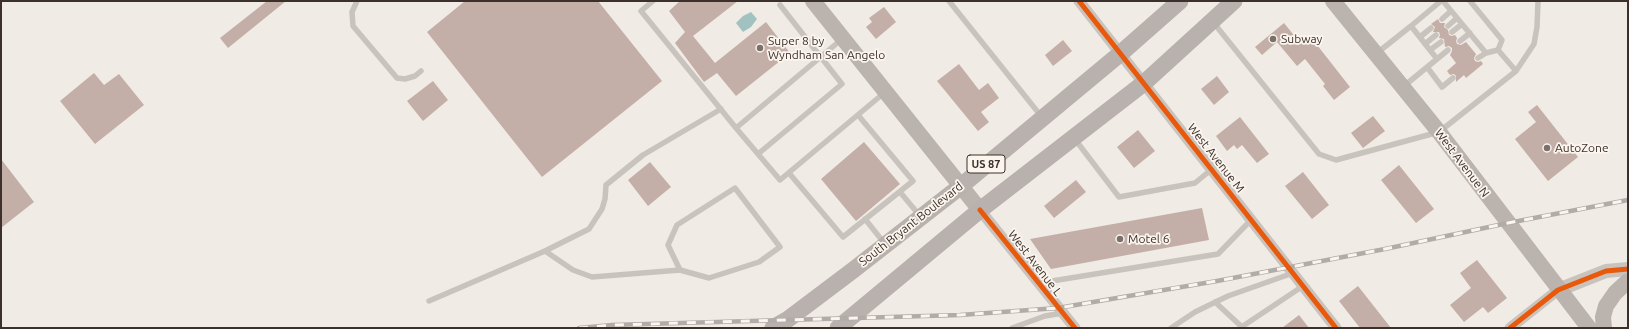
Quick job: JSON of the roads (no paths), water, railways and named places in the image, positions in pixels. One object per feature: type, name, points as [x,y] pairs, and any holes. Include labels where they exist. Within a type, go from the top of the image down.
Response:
[{"type":"main road","name":"West Avenue L","points":[[813,1],[980,210]]},
{"type":"main road","name":"South Bryant Boulevard","points":[[780,324],[961,186],[1121,53],[1180,1]]},
{"type":"main road","name":"US 87","points":[[843,324],[980,210],[1144,83],[1234,1]]},
{"type":"main road","name":"West Avenue N","points":[[1333,1],[1439,132],[1558,290],[1589,328]]},
{"type":"main road","points":[[1604,328],[1603,317],[1606,306],[1615,293],[1628,281]]},
{"type":"street","name":"West Avenue M","points":[[1079,1],[1336,328]]},
{"type":"street","name":"West Avenue L","points":[[980,210],[1075,328]]},
{"type":"street","points":[[1510,328],[1558,290],[1606,272],[1628,269]]},
{"type":"lane","points":[[357,1],[352,12],[353,26],[397,78],[405,79],[415,76],[421,71]]},
{"type":"lane","points":[[653,1],[641,11],[780,180],[886,92]]},
{"type":"lane","points":[[949,1],[1043,118]]},
{"type":"lane","points":[[1376,54],[1442,1],[1486,53]]},
{"type":"lane","points":[[1470,1],[1502,40],[1498,50]]},
{"type":"lane","points":[[1212,21],[1319,154],[1336,160],[1439,132],[1516,71],[1534,44],[1537,27],[1538,1]]},
{"type":"lane","points":[[758,154],[842,84],[780,5]]},
{"type":"lane","points":[[1442,19],[1451,11]]},
{"type":"lane","points":[[1448,26],[1457,18]]},
{"type":"lane","points":[[1452,32],[1462,24]]},
{"type":"lane","points":[[1411,26],[1437,59]]},
{"type":"lane","points":[[1420,37],[1431,28]]},
{"type":"lane","points":[[1460,41],[1470,33]]},
{"type":"lane","points":[[1425,44],[1436,35]]},
{"type":"lane","points":[[736,128],[843,38]]},
{"type":"lane","points":[[1430,50],[1441,42]]},
{"type":"lane","points":[[1403,87],[1448,50]]},
{"type":"lane","points":[[1478,58],[1486,53],[1498,50]]},
{"type":"lane","points":[[1498,50],[1516,71]]},
{"type":"lane","points":[[1427,67],[1442,87],[1453,78]]},
{"type":"lane","points":[[429,301],[545,251],[589,229],[602,210],[605,200],[606,185],[643,155],[721,109]]},
{"type":"lane","points":[[789,173],[843,237],[900,192],[913,181],[858,115]]},
{"type":"lane","points":[[1074,137],[1119,197],[1194,184],[1212,169]]},
{"type":"lane","points":[[545,251],[573,270],[592,277],[680,270],[709,278],[759,262],[780,247],[735,188],[677,224],[668,245],[680,270]]},
{"type":"lane","points":[[900,192],[920,217]]},
{"type":"lane","points":[[865,219],[886,244]]},
{"type":"lane","points":[[1043,288],[1052,281],[1218,254],[1251,220]]},
{"type":"lane","points":[[1171,328],[1195,312],[1228,296],[1293,272]]},
{"type":"lane","points":[[1215,302],[1241,328],[1303,286]]},
{"type":"lane","points":[[1012,328],[1045,316],[1063,314]]},
{"type":"water","points":[[751,12],[757,19],[751,27],[743,32],[736,23],[743,16]]},
{"type":"railway","points":[[579,328],[612,325],[960,315],[1058,308],[1217,281],[1628,200]]},
{"type":"place","name":"Subway","points":[[1273,39]]},
{"type":"place","name":"Super 8 by Wyndham San Angelo","points":[[760,48]]},
{"type":"place","name":"AutoZone","points":[[1547,148]]},
{"type":"place","name":"Motel 6","points":[[1120,239]]}]
